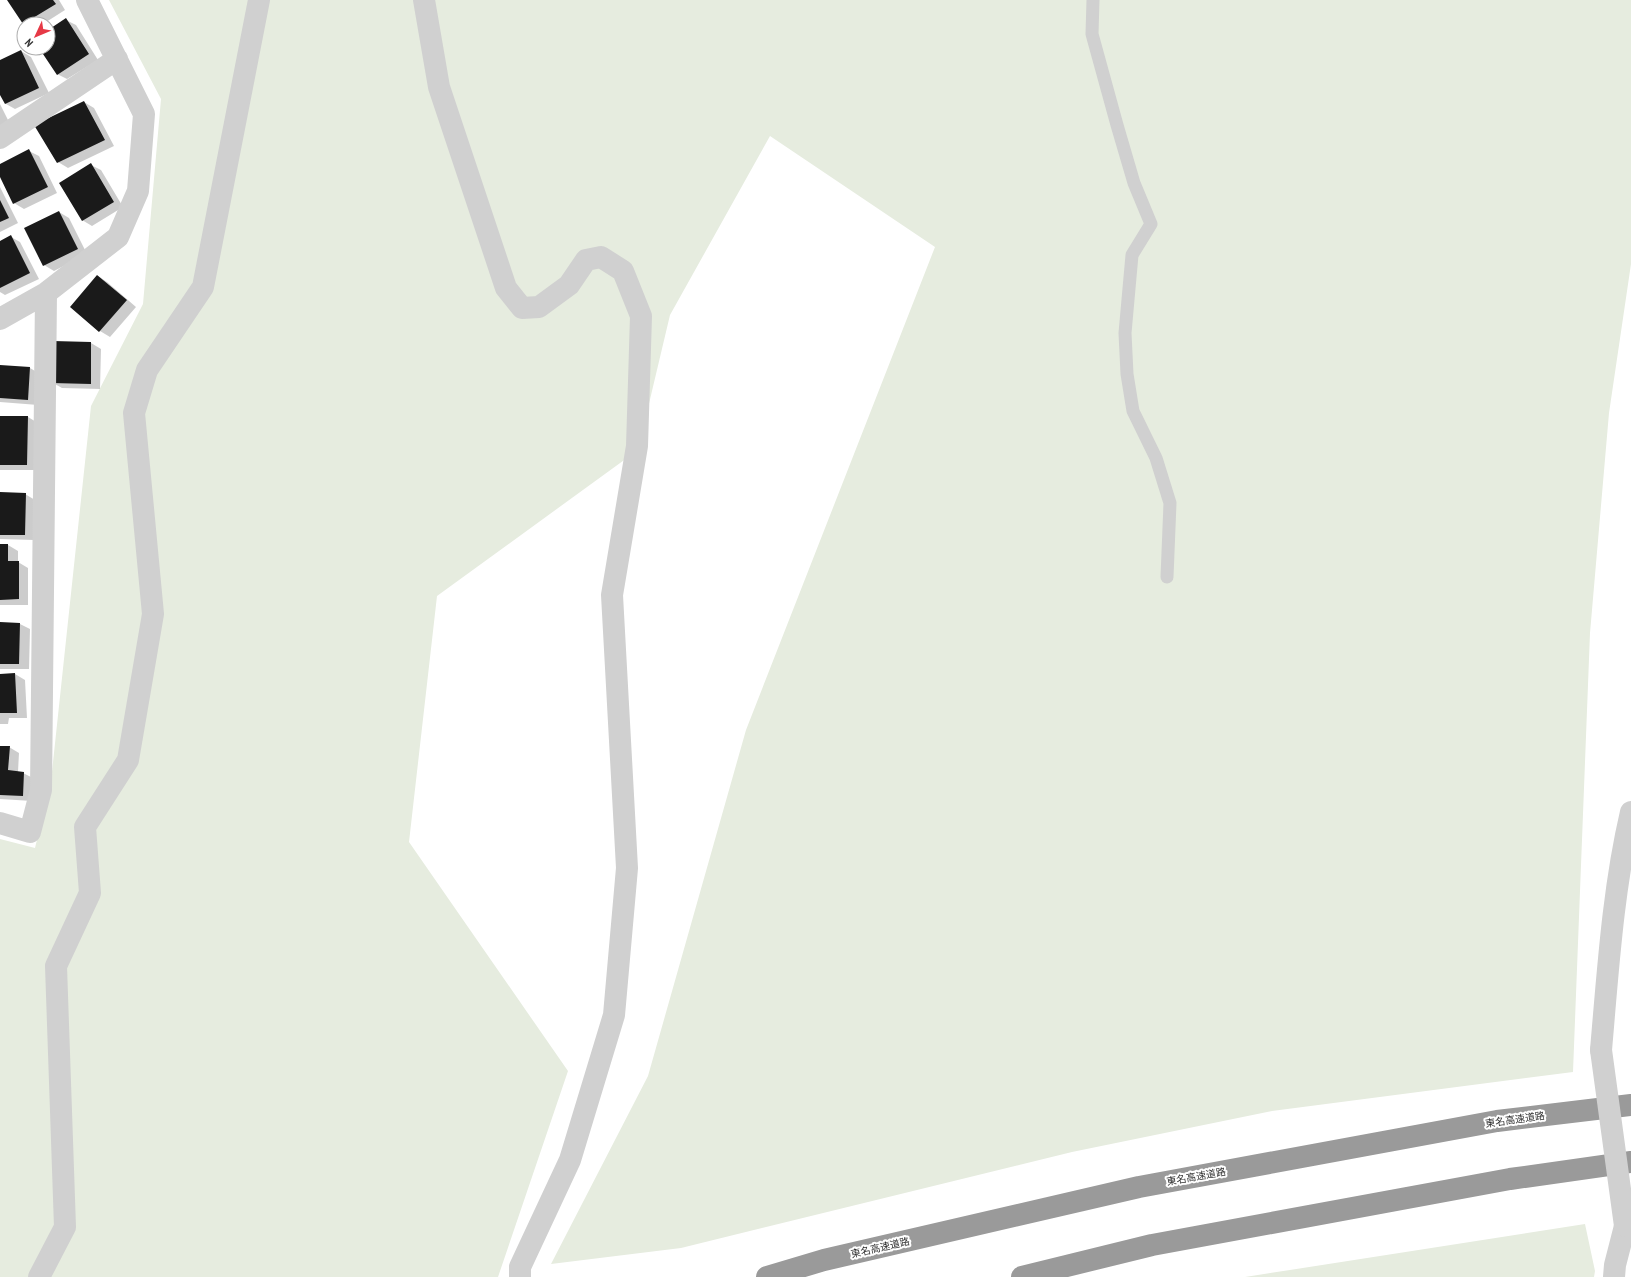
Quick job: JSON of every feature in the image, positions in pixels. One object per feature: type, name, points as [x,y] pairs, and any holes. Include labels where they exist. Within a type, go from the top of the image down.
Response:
[{"type":"highway","name":"東名高速道路","points":[[767,1277],[824,1260],[1139,1187],[1497,1121],[1631,1105]]},
{"type":"highway","points":[[1022,1277],[1160,1244],[1510,1179],[1631,1162]]},
{"type":"street","points":[[0,319],[46,293],[118,237],[138,190],[144,114],[87,0]]},
{"type":"street","points":[[39,1277],[65,1227],[56,966],[90,893],[85,827],[128,760],[153,614],[134,413],[147,370],[203,287],[259,0]]},
{"type":"street","points":[[424,0],[439,87],[506,288],[522,308],[539,307],[569,285],[586,260],[601,257],[623,271],[640,316],[637,446],[612,595],[627,868],[614,1015],[570,1160],[520,1267],[520,1277]]},
{"type":"street","points":[[0,138],[117,59]]},
{"type":"street","points":[[0,823],[30,832],[41,790],[46,293]]},
{"type":"street","points":[[1614,1277],[1615,1265],[1625,1226],[1601,1050],[1611,940],[1625,838],[1631,812]]},
{"type":"lane","points":[[1093,0],[1092,34],[1134,183],[1151,224],[1132,255],[1125,333],[1133,411],[1156,458],[1170,503],[1167,577]]},
{"type":"shaded area","points":[[109,0],[1631,0],[1631,264],[1609,413],[1590,633],[1573,1072],[1272,1111],[1072,1152],[681,1248],[551,1264],[648,1076],[746,730],[935,247],[770,136],[670,315],[638,450],[437,596],[409,842],[568,1071],[498,1277],[0,1277],[0,839],[35,848],[51,781],[91,406],[143,304],[161,99]]},
{"type":"shaded area","points":[[1585,1224],[1595,1271],[1594,1277],[1245,1277]]},
{"type":"building","points":[[7,0],[53,0],[56,4],[36,16],[18,16]]},
{"type":"building","points":[[66,18],[89,54],[57,75],[44,56],[56,56],[56,25]]},
{"type":"building","points":[[16,52],[16,56],[24,56],[39,88],[5,104],[0,95],[0,60]]},
{"type":"building","points":[[84,101],[105,140],[57,163],[34,125]]},
{"type":"building","points":[[29,149],[48,187],[13,204],[0,177],[0,164]]},
{"type":"building","points":[[91,163],[114,202],[82,221],[59,183]]},
{"type":"building","points":[[0,200],[9,218],[0,222]]},
{"type":"building","points":[[59,211],[78,249],[43,266],[24,228]]},
{"type":"building","points":[[11,235],[30,273],[0,288],[0,241]]},
{"type":"building","points":[[97,275],[127,300],[99,332],[70,307]]},
{"type":"building","points":[[53,341],[91,342],[91,384],[52,383]]},
{"type":"building","points":[[0,365],[30,367],[28,400],[0,398]]},
{"type":"building","points":[[0,416],[28,416],[27,465],[0,465]]},
{"type":"building","points":[[0,492],[26,493],[25,535],[0,535]]},
{"type":"building","points":[[0,544],[8,544],[8,561],[19,561],[19,599],[0,600]]},
{"type":"building","points":[[0,622],[20,623],[19,664],[0,664]]},
{"type":"building","points":[[15,673],[17,713],[0,713],[0,674]]},
{"type":"building","points":[[0,746],[10,746],[8,770],[24,772],[23,796],[0,795]]}]
